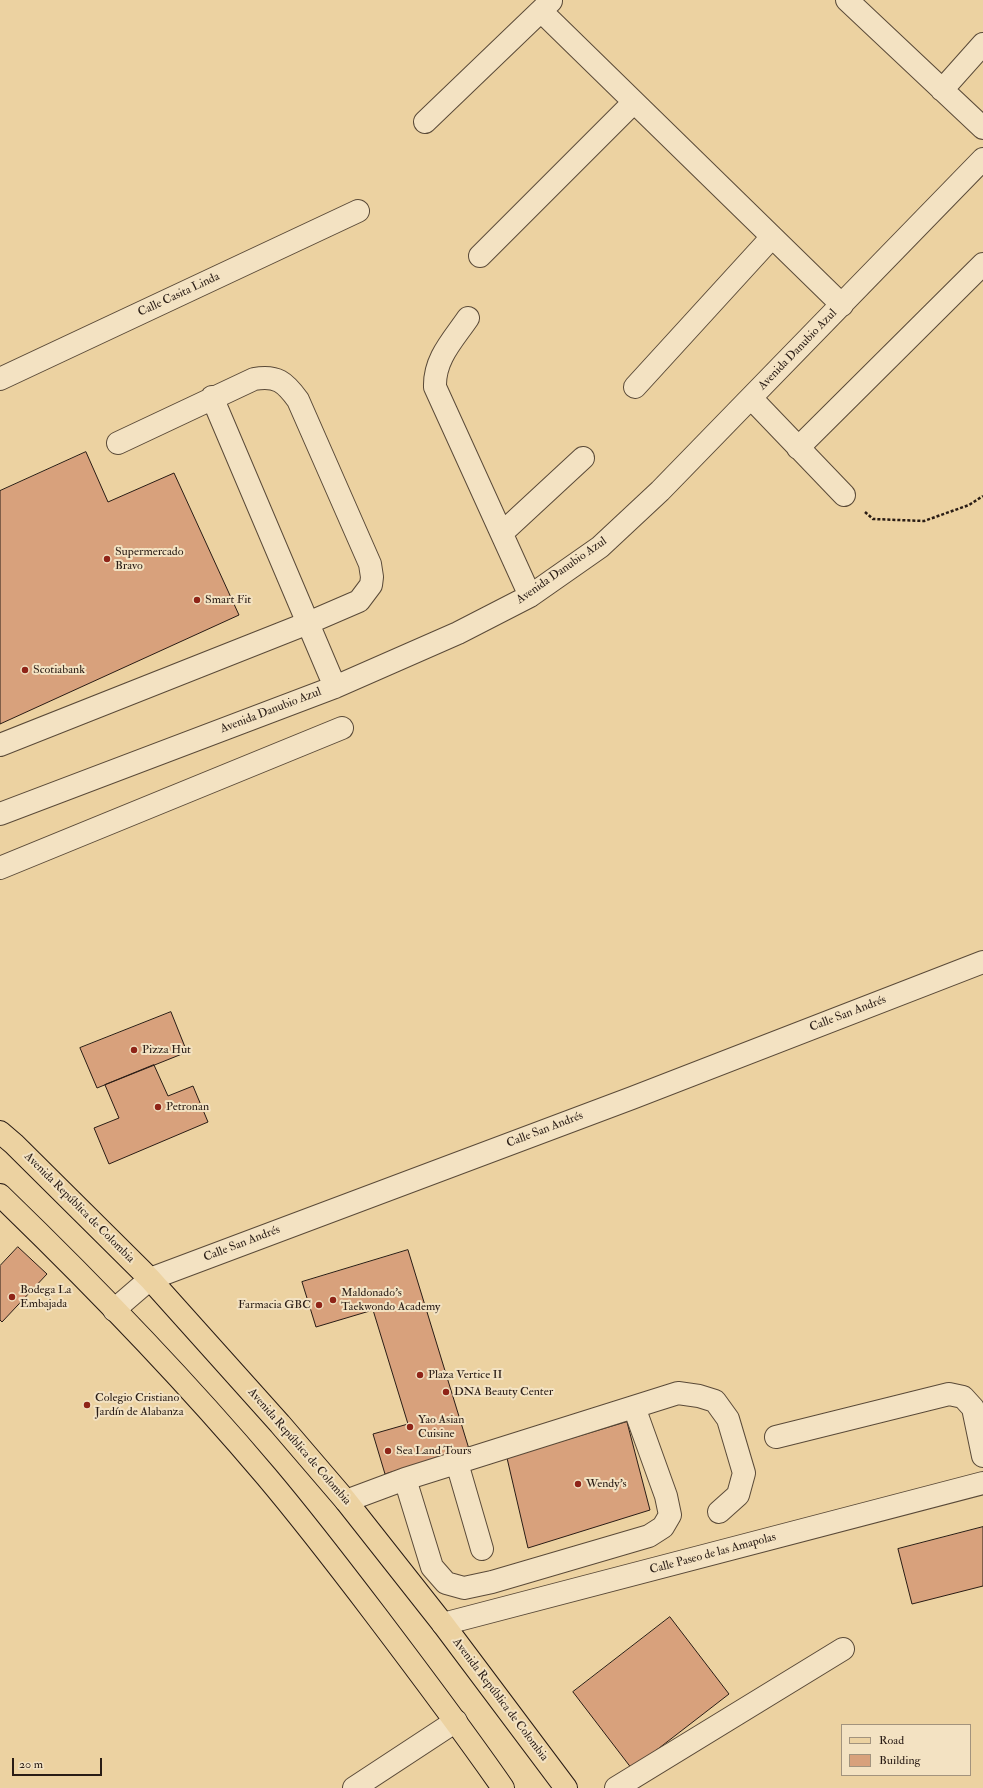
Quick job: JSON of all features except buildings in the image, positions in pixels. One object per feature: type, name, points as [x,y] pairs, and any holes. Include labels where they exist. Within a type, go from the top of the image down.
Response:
[{"type":"main road","name":"Avenida República de Colombia","points":[[0,1132],[14,1144],[150,1279],[275,1418],[346,1501],[443,1624],[566,1788]]},
{"type":"main road","points":[[0,1194],[72,1265],[194,1394],[266,1476],[331,1557],[456,1721],[503,1788]]},
{"type":"street","points":[[847,0],[983,128]]},
{"type":"street","points":[[425,122],[546,5],[634,102],[842,305]]},
{"type":"street","points":[[942,90],[983,44]]},
{"type":"street","points":[[480,256],[634,102]]},
{"type":"street","name":"Avenida Danubio Azul","points":[[0,814],[335,687],[458,633],[530,596],[600,547],[660,491],[983,159]]},
{"type":"street","name":"Calle Casita Linda","points":[[0,379],[358,211]]},
{"type":"street","points":[[635,387],[772,237]]},
{"type":"street","points":[[798,448],[983,264]]},
{"type":"street","points":[[468,318],[437,365],[435,387],[530,596]]},
{"type":"street","points":[[0,745],[308,623],[359,601],[366,594],[371,585],[372,577],[370,564],[298,400],[290,388],[280,380],[268,377],[254,379],[212,397],[118,442]]},
{"type":"street","points":[[212,397],[335,687]]},
{"type":"street","points":[[751,398],[844,495]]},
{"type":"street","points":[[502,533],[583,458]]},
{"type":"street","points":[[0,868],[342,728]]},
{"type":"street","name":"Calle San Andrés","points":[[114,1310],[150,1279],[632,1098],[983,962]]},
{"type":"street","points":[[346,1501],[405,1479],[678,1393],[699,1396],[715,1401],[728,1419],[744,1473],[738,1495],[719,1512]]},
{"type":"street","points":[[776,1437],[949,1394],[963,1397],[972,1408],[983,1456]]},
{"type":"street","points":[[405,1479],[432,1567],[446,1583],[464,1588],[492,1582],[649,1536],[663,1527],[670,1515],[666,1496],[634,1407]]},
{"type":"street","points":[[457,1463],[482,1549]]},
{"type":"street","name":"Calle Paseo de las Amapolas","points":[[443,1624],[983,1483]]},
{"type":"street","points":[[616,1788],[843,1649]]},
{"type":"street","points":[[354,1788],[456,1721]]},
{"type":"path","points":[[844,495],[873,518],[924,521],[969,505],[983,496]]},
{"type":"place","name":"Supermercado Bravo","points":[[107,559]]},
{"type":"place","name":"Smart Fit","points":[[197,600]]},
{"type":"place","name":"Scotiabank","points":[[25,670]]},
{"type":"place","name":"Pizza Hut","points":[[134,1050]]},
{"type":"place","name":"Petronan","points":[[158,1107]]},
{"type":"place","name":"Bodega La Embajada","points":[[12,1297]]},
{"type":"place","name":"Maldonado's Taekwondo Academy","points":[[333,1300]]},
{"type":"place","name":"Farmacia GBC","points":[[319,1305]]},
{"type":"place","name":"Plaza Vertice II","points":[[420,1375]]},
{"type":"place","name":"DNA Beauty Center","points":[[446,1392]]},
{"type":"place","name":"Colegio Cristiano Jardín de Alabanza","points":[[87,1405]]},
{"type":"place","name":"Yao Asian Cuisine","points":[[410,1427]]},
{"type":"place","name":"Sea Land Tours","points":[[388,1451]]},
{"type":"place","name":"Wendy's","points":[[578,1484]]}]
